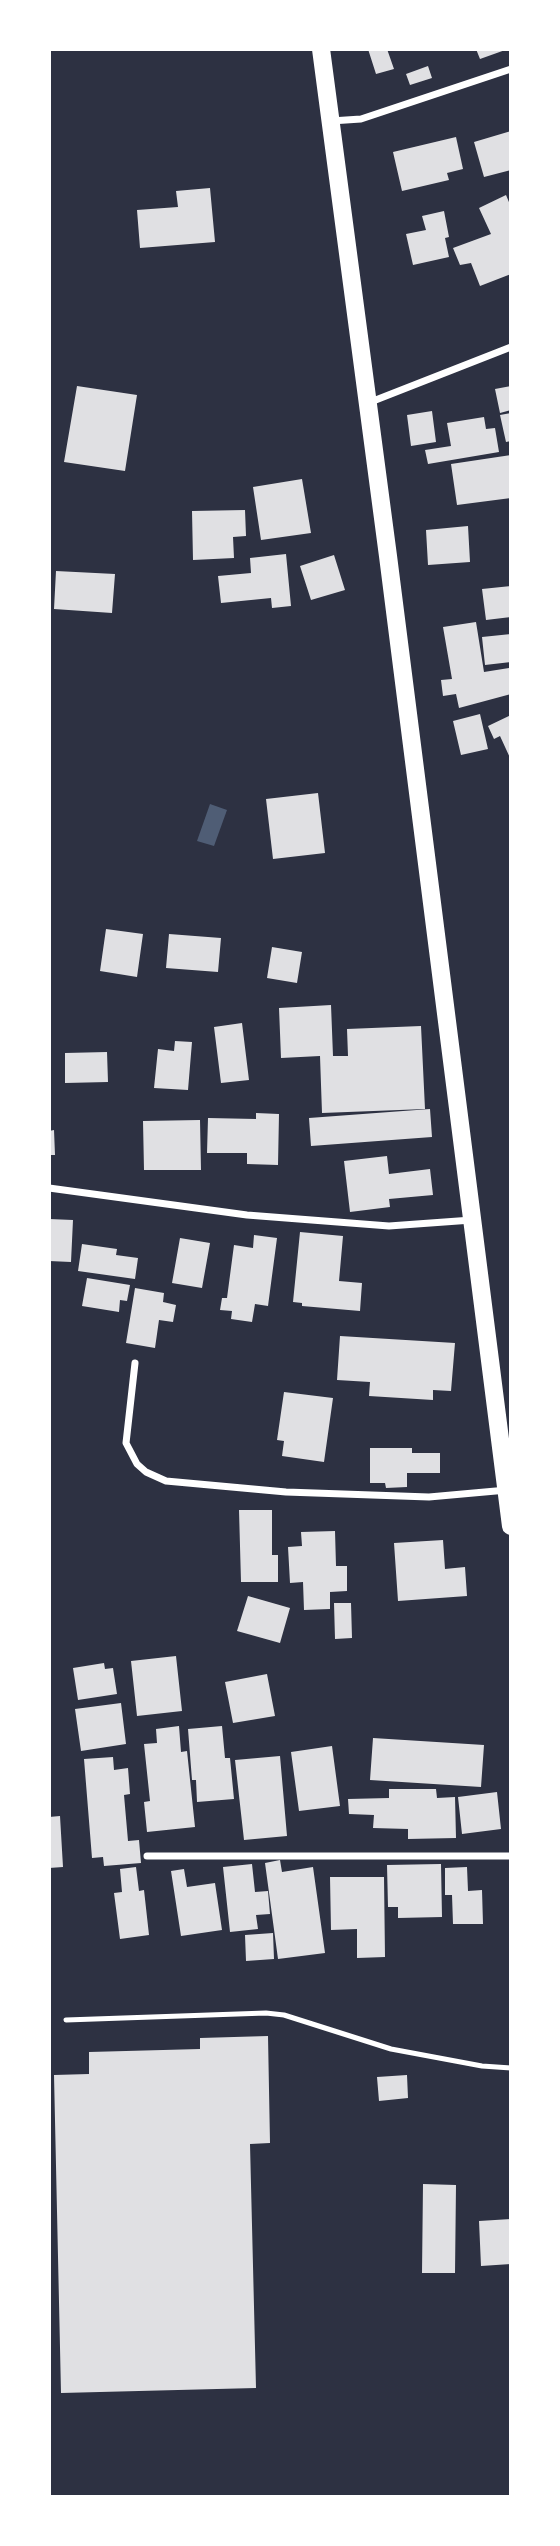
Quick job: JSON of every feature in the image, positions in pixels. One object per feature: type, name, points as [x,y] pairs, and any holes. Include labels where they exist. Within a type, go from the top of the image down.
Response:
[{"type":"main road","points":[[321,49],[509,1489],[511,1526]]},
{"type":"street","points":[[330,121],[361,118],[511,69]]},
{"type":"street","points":[[368,403],[511,347]]},
{"type":"street","points":[[49,1188],[247,1215],[389,1226],[472,1220]]},
{"type":"street","points":[[135,1363],[126,1443],[137,1464],[146,1472],[166,1481],[286,1492],[429,1497],[509,1489]]},
{"type":"street","points":[[147,1856],[511,1856]]},
{"type":"lane","points":[[66,2020],[266,2013],[284,2015],[391,2049],[482,2066],[511,2067]]},
{"type":"water","points":[[210,804],[227,810],[214,846],[197,841]]},
{"type":"building","points":[[368,49],[387,49],[394,69],[376,74]]},
{"type":"building","points":[[476,49],[508,49],[480,59]]},
{"type":"building","points":[[428,66],[432,78],[410,85],[406,74]]},
{"type":"building","points":[[511,131],[511,170],[484,177],[474,142]]},
{"type":"building","points":[[456,137],[463,169],[447,173],[449,180],[402,191],[393,152]]},
{"type":"building","points":[[210,188],[215,242],[140,248],[137,210],[178,207],[176,191]]},
{"type":"building","points":[[506,195],[511,207],[511,274],[480,286],[471,263],[460,265],[453,248],[491,234],[479,208]]},
{"type":"building","points":[[444,211],[449,237],[445,238],[449,257],[413,265],[406,234],[426,230],[422,216]]},
{"type":"building","points":[[77,386],[137,395],[125,471],[64,462]]},
{"type":"building","points":[[511,386],[511,410],[500,413],[495,389]]},
{"type":"building","points":[[432,411],[436,442],[411,446],[407,415]]},
{"type":"building","points":[[511,413],[511,441],[506,442],[500,415]]},
{"type":"building","points":[[484,417],[486,429],[495,428],[499,452],[428,464],[425,450],[451,446],[447,423]]},
{"type":"building","points":[[511,455],[511,498],[457,505],[451,464]]},
{"type":"building","points":[[302,479],[311,533],[261,540],[253,487]]},
{"type":"building","points":[[245,510],[246,536],[233,537],[234,558],[193,560],[192,511]]},
{"type":"building","points":[[468,526],[470,562],[428,565],[426,530]]},
{"type":"building","points":[[286,554],[291,606],[272,608],[271,598],[221,603],[218,576],[251,573],[250,558]]},
{"type":"building","points":[[334,555],[345,590],[311,600],[300,566]]},
{"type":"building","points":[[56,571],[115,574],[112,613],[54,609]]},
{"type":"building","points":[[511,586],[511,617],[486,620],[482,589]]},
{"type":"building","points":[[476,622],[484,672],[509,668],[511,694],[459,708],[456,694],[443,696],[441,680],[452,679],[443,627]]},
{"type":"building","points":[[511,634],[511,662],[485,665],[482,637]]},
{"type":"building","points":[[480,714],[488,749],[461,755],[453,721]]},
{"type":"building","points":[[511,715],[511,760],[500,736],[494,739],[488,726]]},
{"type":"building","points":[[318,793],[325,853],[273,859],[266,799]]},
{"type":"building","points":[[106,929],[143,934],[137,977],[100,971]]},
{"type":"building","points":[[169,934],[221,938],[218,972],[166,968]]},
{"type":"building","points":[[272,947],[302,952],[297,983],[267,978]]},
{"type":"building","points":[[331,1005],[333,1056],[348,1056],[347,1029],[421,1026],[425,1109],[322,1113],[320,1056],[281,1058],[279,1008]]},
{"type":"building","points":[[242,1023],[249,1080],[221,1083],[214,1027]]},
{"type":"building","points":[[175,1041],[192,1042],[188,1090],[154,1088],[158,1049],[174,1051]]},
{"type":"building","points":[[107,1052],[108,1082],[65,1083],[65,1053]]},
{"type":"building","points":[[430,1109],[432,1137],[311,1146],[309,1118]]},
{"type":"building","points":[[256,1113],[279,1114],[278,1165],[247,1164],[247,1153],[207,1153],[208,1118],[256,1119]]},
{"type":"building","points":[[200,1120],[201,1170],[144,1170],[143,1121]]},
{"type":"building","points":[[54,1130],[55,1155],[49,1155],[49,1131]]},
{"type":"building","points":[[387,1156],[389,1174],[430,1169],[433,1195],[389,1199],[390,1207],[350,1212],[344,1161]]},
{"type":"building","points":[[49,1219],[73,1220],[71,1262],[49,1261]]},
{"type":"building","points":[[300,1232],[343,1236],[339,1281],[362,1283],[360,1311],[302,1306],[302,1303],[293,1302]]},
{"type":"building","points":[[254,1235],[277,1238],[268,1306],[255,1304],[252,1322],[231,1319],[232,1311],[220,1310],[222,1298],[227,1298],[234,1245],[253,1248]]},
{"type":"building","points":[[180,1238],[210,1243],[202,1288],[172,1283]]},
{"type":"building","points":[[82,1244],[117,1249],[116,1255],[138,1258],[135,1279],[78,1271]]},
{"type":"building","points":[[87,1278],[130,1285],[127,1301],[120,1300],[119,1312],[82,1306]]},
{"type":"building","points":[[135,1288],[164,1293],[163,1302],[176,1305],[173,1322],[159,1320],[155,1348],[126,1343]]},
{"type":"building","points":[[340,1336],[455,1343],[451,1391],[433,1390],[433,1400],[369,1396],[370,1382],[337,1380]]},
{"type":"building","points":[[284,1392],[333,1398],[324,1462],[282,1456],[284,1441],[277,1440]]},
{"type":"building","points":[[370,1448],[412,1448],[412,1453],[440,1453],[440,1473],[407,1473],[407,1487],[386,1488],[385,1483],[370,1483]]},
{"type":"building","points":[[239,1510],[272,1510],[272,1555],[278,1555],[278,1582],[241,1582]]},
{"type":"building","points":[[335,1531],[336,1566],[347,1566],[347,1591],[330,1592],[330,1609],[304,1610],[303,1582],[290,1583],[288,1547],[302,1546],[301,1532]]},
{"type":"building","points":[[443,1540],[445,1569],[465,1567],[467,1596],[398,1601],[394,1543]]},
{"type":"building","points":[[248,1596],[290,1608],[280,1643],[237,1631]]},
{"type":"building","points":[[334,1603],[351,1603],[352,1638],[335,1639]]},
{"type":"building","points":[[176,1656],[182,1711],[137,1716],[131,1661]]},
{"type":"building","points":[[104,1663],[105,1669],[113,1668],[117,1694],[78,1700],[73,1668]]},
{"type":"building","points":[[267,1674],[275,1716],[233,1723],[225,1682]]},
{"type":"building","points":[[121,1703],[126,1744],[81,1751],[75,1709]]},
{"type":"building","points":[[179,1726],[181,1752],[187,1751],[195,1827],[147,1832],[144,1802],[150,1801],[144,1744],[157,1743],[156,1729]]},
{"type":"building","points":[[222,1726],[225,1758],[230,1758],[234,1799],[197,1802],[196,1780],[192,1780],[188,1729]]},
{"type":"building","points":[[373,1738],[484,1745],[481,1787],[370,1780]]},
{"type":"building","points":[[332,1746],[340,1806],[299,1811],[291,1752]]},
{"type":"building","points":[[280,1756],[287,1836],[244,1840],[235,1760]]},
{"type":"building","points":[[113,1757],[114,1770],[128,1768],[130,1794],[124,1795],[128,1841],[139,1840],[141,1863],[104,1866],[103,1857],[92,1858],[84,1759]]},
{"type":"building","points":[[389,1789],[436,1789],[437,1798],[455,1797],[456,1838],[408,1839],[408,1829],[373,1828],[374,1815],[349,1814],[348,1799],[389,1798]]},
{"type":"building","points":[[497,1792],[501,1829],[462,1834],[458,1797]]},
{"type":"building","points":[[60,1816],[63,1867],[49,1868],[49,1817]]},
{"type":"building","points":[[280,1860],[282,1872],[313,1867],[325,1953],[278,1959],[265,1863]]},
{"type":"building","points":[[252,1864],[255,1892],[268,1891],[270,1914],[256,1915],[258,1929],[230,1932],[223,1867]]},
{"type":"building","points":[[441,1864],[442,1917],[398,1918],[398,1907],[388,1907],[387,1865]]},
{"type":"building","points":[[136,1867],[139,1891],[144,1890],[149,1935],[120,1939],[114,1893],[122,1892],[120,1869]]},
{"type":"building","points":[[467,1867],[468,1891],[482,1890],[483,1924],[453,1924],[452,1895],[445,1895],[445,1868]]},
{"type":"building","points":[[184,1869],[187,1887],[215,1883],[222,1930],[181,1936],[171,1871]]},
{"type":"building","points":[[330,1877],[384,1877],[385,1957],[357,1958],[357,1929],[331,1930]]},
{"type":"building","points":[[273,1933],[274,1959],[246,1961],[245,1935]]},
{"type":"building","points":[[268,2036],[270,2143],[250,2144],[256,2388],[61,2393],[54,2075],[89,2074],[89,2052],[200,2049],[200,2038]]},
{"type":"building","points":[[407,2075],[408,2098],[379,2101],[377,2077]]},
{"type":"building","points":[[423,2184],[456,2185],[455,2273],[422,2273]]},
{"type":"building","points":[[511,2219],[511,2264],[481,2266],[479,2221]]}]
